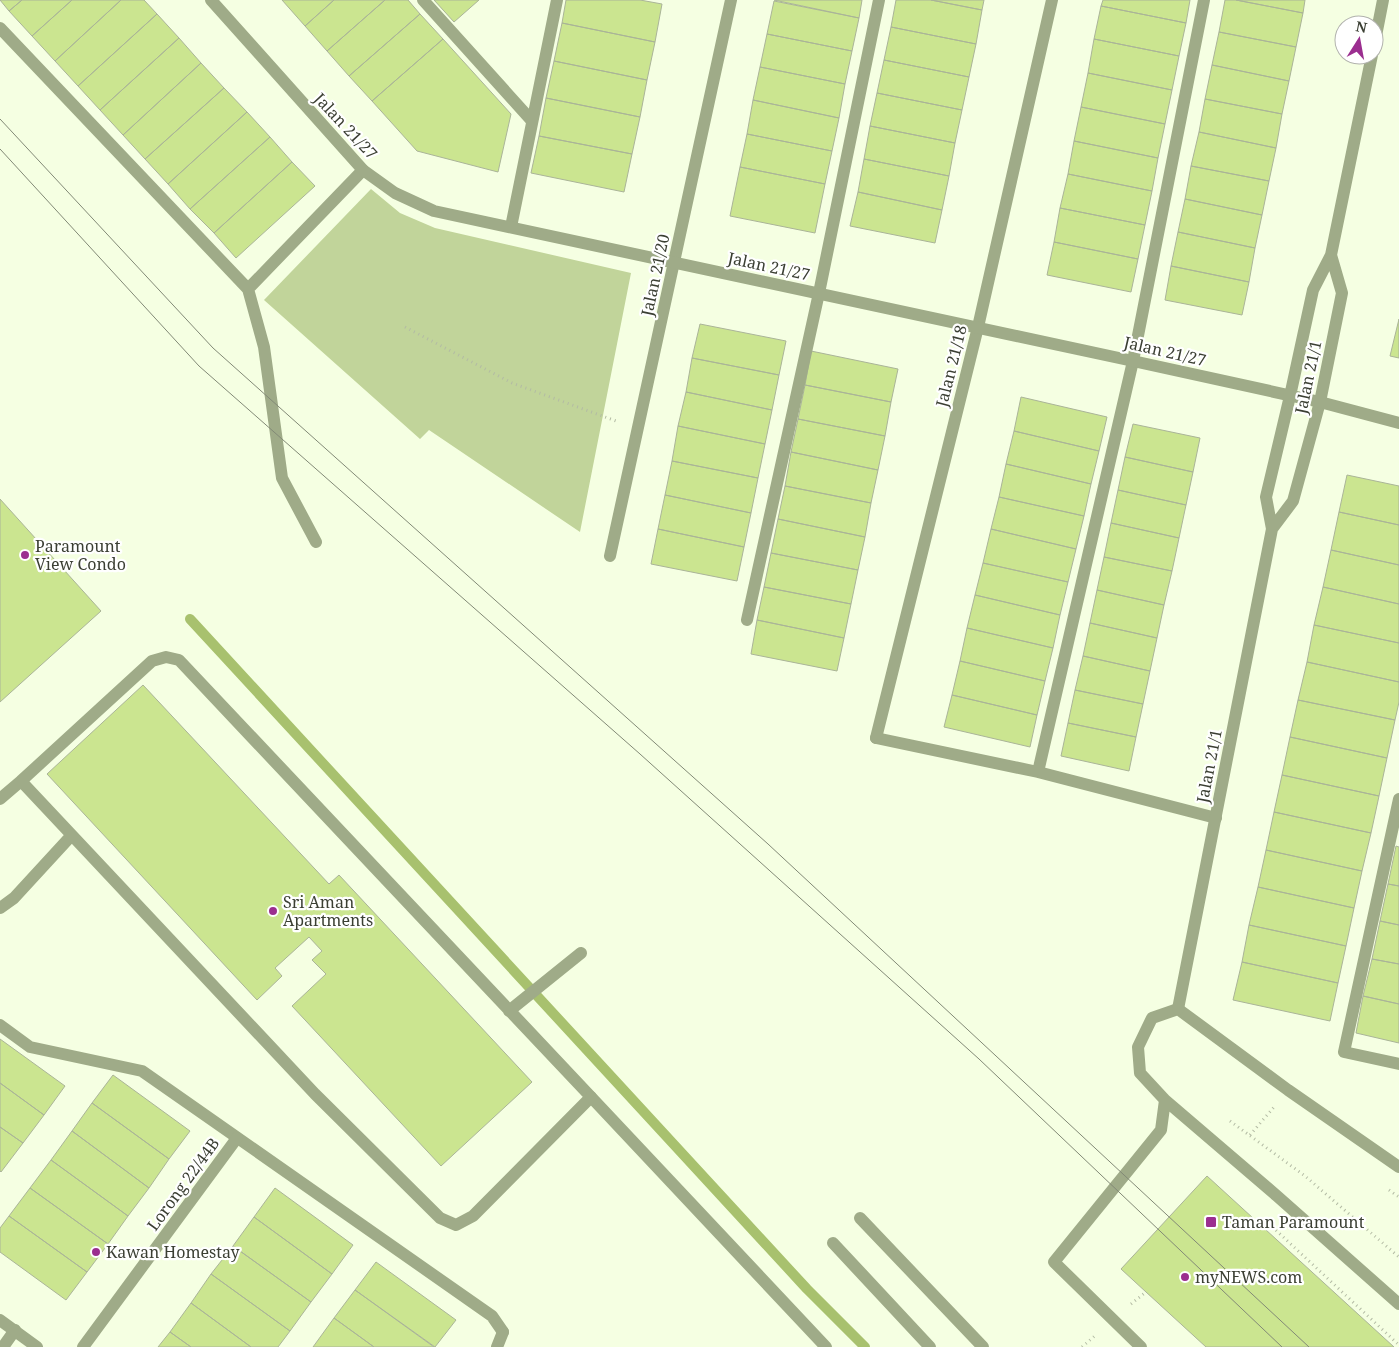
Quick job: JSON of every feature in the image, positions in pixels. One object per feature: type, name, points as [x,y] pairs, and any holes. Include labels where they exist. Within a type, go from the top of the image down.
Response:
[{"type":"street","name":"Jalan 21/27","points":[[211,0],[363,170],[394,193],[434,211],[1133,360],[1320,402],[1399,423]]},
{"type":"street","points":[[423,0],[532,121]]},
{"type":"street","points":[[511,227],[557,0]]},
{"type":"street","name":"Jalan 21/20","points":[[610,556],[731,0]]},
{"type":"street","points":[[747,620],[819,293],[879,0]]},
{"type":"street","name":"Jalan 21/18","points":[[1038,772],[876,738],[978,327],[1052,0]]},
{"type":"street","points":[[1204,0],[1133,360],[1038,772],[1216,818]]},
{"type":"street","points":[[1380,15],[1383,0]]},
{"type":"street","points":[[0,28],[248,289],[264,347],[282,478],[316,542]]},
{"type":"street","name":"Jalan 21/1","points":[[1178,1009],[1272,529],[1266,497],[1313,290],[1331,255],[1370,65]]},
{"type":"street","points":[[248,289],[363,170]]},
{"type":"street","name":"Jalan 21/1","points":[[1272,529],[1293,501],[1320,402],[1342,293],[1331,255]]},
{"type":"street","points":[[0,799],[152,661],[166,657],[179,660],[826,1347]]},
{"type":"street","points":[[21,781],[316,1094],[440,1218],[456,1225],[473,1216],[591,1097]]},
{"type":"street","points":[[1399,799],[1344,1052],[1399,1064]]},
{"type":"street","points":[[0,908],[14,898],[71,836]]},
{"type":"street","points":[[509,1011],[581,953]]},
{"type":"street","points":[[1399,1167],[1288,1090],[1178,1009],[1152,1018],[1138,1047],[1140,1073],[1165,1100],[1399,1304]]},
{"type":"street","points":[[0,1024],[30,1047],[142,1071],[492,1316],[503,1332],[497,1347]]},
{"type":"street","points":[[1141,1347],[1054,1262],[1161,1130],[1165,1100]]},
{"type":"street","name":"Lorong 22/44B","points":[[83,1347],[237,1138]]},
{"type":"street","points":[[860,1218],[984,1347]]},
{"type":"street","points":[[833,1243],[930,1347]]},
{"type":"street","points":[[0,1320],[38,1347]]},
{"type":"street","points":[[4,1347],[15,1330]]},
{"type":"path","points":[[405,327],[512,383],[638,429]]},
{"type":"path","points":[[1267,1101],[1275,1106]]},
{"type":"path","points":[[1250,1135],[1270,1112]]},
{"type":"path","points":[[1226,1119],[1305,1176],[1399,1257]]},
{"type":"path","points":[[1384,1186],[1399,1197]]},
{"type":"path","points":[[1261,1216],[1399,1345]]},
{"type":"path","points":[[1132,1304],[1146,1292]]},
{"type":"green space","points":[[371,189],[400,213],[435,228],[631,273],[580,532],[429,430],[420,439],[264,300]]},
{"type":"building","points":[[0,0],[22,0],[9,11]]},
{"type":"building","points":[[22,0],[72,0],[32,36],[9,11]]},
{"type":"building","points":[[72,0],[121,0],[55,61],[32,36]]},
{"type":"building","points":[[121,0],[144,0],[157,14],[78,86],[55,61]]},
{"type":"building","points":[[282,0],[334,0],[305,26]]},
{"type":"building","points":[[334,0],[385,0],[327,51],[305,26]]},
{"type":"building","points":[[385,0],[408,0],[420,14],[349,76],[327,51]]},
{"type":"building","points":[[434,0],[479,0],[454,22]]},
{"type":"building","points":[[566,0],[640,0],[662,4],[655,42],[562,23]]},
{"type":"building","points":[[774,0],[862,0],[859,18]]},
{"type":"building","points":[[896,0],[931,0],[982,10],[976,44],[891,27]]},
{"type":"building","points":[[931,0],[984,0],[982,10]]},
{"type":"building","points":[[1103,0],[1190,0],[1186,23],[1101,6]]},
{"type":"building","points":[[1225,0],[1236,0],[1303,13],[1296,47],[1219,32]]},
{"type":"building","points":[[1236,0],[1305,0],[1303,13]]},
{"type":"building","points":[[774,1],[859,18],[852,51],[767,34]]},
{"type":"building","points":[[1101,6],[1186,23],[1179,56],[1094,39]]},
{"type":"building","points":[[157,14],[179,38],[100,110],[78,86]]},
{"type":"building","points":[[420,14],[443,39],[372,101],[349,76]]},
{"type":"building","points":[[562,23],[655,42],[647,80],[554,61]]},
{"type":"building","points":[[891,27],[976,44],[969,77],[884,60]]},
{"type":"building","points":[[1219,32],[1296,47],[1289,81],[1212,65]]},
{"type":"building","points":[[767,34],[852,51],[845,84],[760,67]]},
{"type":"building","points":[[179,38],[201,63],[123,135],[100,110]]},
{"type":"building","points":[[443,39],[511,114],[498,172],[417,151],[372,101]]},
{"type":"building","points":[[1094,39],[1179,56],[1172,90],[1088,73]]},
{"type":"building","points":[[884,60],[969,77],[962,110],[877,93]]},
{"type":"building","points":[[554,61],[647,80],[640,117],[546,98]]},
{"type":"building","points":[[201,63],[224,88],[145,159],[123,135]]},
{"type":"building","points":[[1212,65],[1289,81],[1282,114],[1205,99]]},
{"type":"building","points":[[760,67],[845,84],[839,118],[753,100]]},
{"type":"building","points":[[1088,73],[1172,90],[1165,124],[1081,107]]},
{"type":"building","points":[[224,88],[247,112],[168,184],[145,159]]},
{"type":"building","points":[[877,93],[962,110],[955,143],[870,126]]},
{"type":"building","points":[[546,98],[640,117],[632,154],[539,136]]},
{"type":"building","points":[[1205,99],[1282,114],[1276,148],[1199,132]]},
{"type":"building","points":[[753,100],[839,118],[832,151],[747,134]]},
{"type":"building","points":[[1081,107],[1165,124],[1158,158],[1074,141]]},
{"type":"building","points":[[247,112],[270,137],[190,209],[168,184]]},
{"type":"building","points":[[870,126],[955,143],[949,176],[864,159]]},
{"type":"building","points":[[1199,132],[1276,148],[1269,181],[1191,166]]},
{"type":"building","points":[[747,134],[832,151],[825,184],[740,167]]},
{"type":"building","points":[[539,136],[632,154],[624,192],[531,173]]},
{"type":"building","points":[[270,137],[292,162],[214,233],[190,209]]},
{"type":"building","points":[[1074,141],[1158,158],[1152,191],[1068,174]]},
{"type":"building","points":[[864,159],[949,176],[942,210],[858,192]]},
{"type":"building","points":[[292,162],[315,186],[236,258],[214,233]]},
{"type":"building","points":[[1191,166],[1269,181],[1262,215],[1185,199]]},
{"type":"building","points":[[740,167],[825,184],[815,233],[730,216]]},
{"type":"building","points":[[1068,174],[1152,191],[1145,225],[1060,208]]},
{"type":"building","points":[[858,192],[942,210],[935,243],[850,226]]},
{"type":"building","points":[[1185,199],[1262,215],[1255,248],[1178,232]]},
{"type":"building","points":[[1060,208],[1145,225],[1138,259],[1054,242]]},
{"type":"building","points":[[1178,232],[1255,248],[1249,282],[1171,266]]},
{"type":"building","points":[[1054,242],[1138,259],[1131,292],[1047,275]]},
{"type":"building","points":[[1171,266],[1249,282],[1242,315],[1165,300]]},
{"type":"building","points":[[1399,319],[1399,358],[1390,356]]},
{"type":"building","points":[[700,324],[786,341],[779,375],[692,358]]},
{"type":"building","points":[[811,351],[898,369],[891,402],[805,385]]},
{"type":"building","points":[[692,358],[779,375],[772,410],[686,392]]},
{"type":"building","points":[[805,385],[891,402],[885,436],[798,419]]},
{"type":"building","points":[[686,392],[772,410],[765,444],[678,426]]},
{"type":"building","points":[[1021,397],[1107,417],[1099,451],[1014,431]]},
{"type":"building","points":[[798,419],[885,436],[878,470],[791,452]]},
{"type":"building","points":[[1133,424],[1200,438],[1193,472],[1125,457]]},
{"type":"building","points":[[678,426],[765,444],[758,478],[672,461]]},
{"type":"building","points":[[1014,431],[1099,451],[1091,484],[1006,464]]},
{"type":"building","points":[[791,452],[878,470],[871,503],[785,486]]},
{"type":"building","points":[[1125,457],[1193,472],[1186,505],[1118,490]]},
{"type":"building","points":[[672,461],[758,478],[751,513],[665,495]]},
{"type":"building","points":[[1006,464],[1091,484],[1084,516],[999,497]]},
{"type":"building","points":[[1347,475],[1399,486],[1399,525],[1339,512]]},
{"type":"building","points":[[785,486],[871,503],[865,537],[778,519]]},
{"type":"building","points":[[1118,490],[1186,505],[1179,538],[1111,523]]},
{"type":"building","points":[[665,495],[751,513],[744,547],[658,529]]},
{"type":"building","points":[[999,497],[1084,516],[1076,549],[991,529]]},
{"type":"building","name":"Paramount View Condo","points":[[0,499],[101,611],[0,702]]},
{"type":"building","points":[[1339,512],[1399,525],[1399,565],[1331,550]]},
{"type":"building","points":[[778,519],[865,537],[858,570],[771,553]]},
{"type":"building","points":[[1111,523],[1179,538],[1172,571],[1104,557]]},
{"type":"building","points":[[658,529],[744,547],[737,581],[651,564]]},
{"type":"building","points":[[991,529],[1076,549],[1068,582],[983,563]]},
{"type":"building","points":[[1331,550],[1399,565],[1399,604],[1323,587]]},
{"type":"building","points":[[771,553],[858,570],[851,604],[764,587]]},
{"type":"building","points":[[1104,557],[1172,571],[1164,605],[1097,590]]},
{"type":"building","points":[[983,563],[1068,582],[1060,615],[975,595]]},
{"type":"building","points":[[764,587],[851,604],[844,638],[757,620]]},
{"type":"building","points":[[1323,587],[1399,604],[1399,643],[1314,625]]},
{"type":"building","points":[[1097,590],[1164,605],[1157,638],[1090,623]]},
{"type":"building","points":[[975,595],[1060,615],[1053,648],[967,628]]},
{"type":"building","points":[[757,620],[844,638],[837,671],[751,654]]},
{"type":"building","points":[[1090,623],[1157,638],[1150,671],[1083,656]]},
{"type":"building","points":[[1314,625],[1399,643],[1399,682],[1307,662]]},
{"type":"building","points":[[967,628],[1053,648],[1045,681],[960,661]]},
{"type":"building","points":[[1083,656],[1150,671],[1143,704],[1075,690]]},
{"type":"building","points":[[960,661],[1045,681],[1037,715],[952,695]]},
{"type":"building","points":[[1307,662],[1399,682],[1399,702],[1395,720],[1298,700]]},
{"type":"building","name":"Sri Aman Apartments","points":[[143,685],[329,884],[339,875],[532,1082],[441,1166],[292,1006],[326,974],[312,960],[322,951],[309,937],[275,968],[282,976],[257,1000],[47,774]]},
{"type":"building","points":[[1075,690],[1143,704],[1136,737],[1068,723]]},
{"type":"building","points":[[952,695],[1037,715],[1030,747],[944,727]]},
{"type":"building","points":[[1298,700],[1395,720],[1387,758],[1290,737]]},
{"type":"building","points":[[1068,723],[1136,737],[1129,771],[1061,756]]},
{"type":"building","points":[[1290,737],[1387,758],[1379,796],[1282,775]]},
{"type":"building","points":[[1282,775],[1379,796],[1371,833],[1274,812]]},
{"type":"building","points":[[1274,812],[1371,833],[1362,871],[1266,850]]},
{"type":"building","points":[[1396,846],[1399,847],[1399,886],[1388,884]]},
{"type":"building","points":[[1266,850],[1362,871],[1354,908],[1258,887]]},
{"type":"building","points":[[1388,884],[1399,886],[1399,925],[1380,921]]},
{"type":"building","points":[[1258,887],[1354,908],[1346,946],[1249,925]]},
{"type":"building","points":[[1380,921],[1399,925],[1399,964],[1372,959]]},
{"type":"building","points":[[1249,925],[1346,946],[1338,983],[1242,962]]},
{"type":"building","points":[[1372,959],[1399,964],[1399,1004],[1363,996]]},
{"type":"building","points":[[1242,962],[1338,983],[1330,1021],[1233,1000]]},
{"type":"building","points":[[1363,996],[1399,1004],[1399,1043],[1356,1033]]},
{"type":"building","points":[[0,1039],[65,1086],[44,1115],[0,1083]]},
{"type":"building","points":[[113,1075],[190,1131],[169,1159],[92,1103]]},
{"type":"building","points":[[0,1083],[44,1115],[23,1143],[0,1127]]},
{"type":"building","points":[[92,1103],[169,1159],[149,1188],[72,1131]]},
{"type":"building","points":[[0,1127],[23,1143],[1,1172],[0,1171]]},
{"type":"building","points":[[72,1131],[149,1188],[128,1216],[51,1160]]},
{"type":"building","points":[[51,1160],[128,1216],[108,1244],[30,1188]]},
{"type":"building","name":"Taman Paramount","points":[[1207,1176],[1394,1347],[1206,1347],[1121,1269]]},
{"type":"building","points":[[30,1188],[108,1244],[87,1272],[9,1216]]},
{"type":"building","points":[[275,1188],[353,1245],[332,1274],[254,1217]]},
{"type":"building","points":[[9,1216],[87,1272],[66,1300],[0,1252],[0,1228]]},
{"type":"building","points":[[254,1217],[332,1274],[311,1302],[233,1246]]},
{"type":"building","points":[[233,1246],[311,1302],[290,1331],[211,1274]]},
{"type":"building","points":[[376,1262],[456,1320],[435,1347],[355,1290]]},
{"type":"building","points":[[211,1274],[290,1331],[278,1347],[251,1347],[191,1303]]},
{"type":"building","points":[[355,1290],[434,1347],[374,1347],[334,1318]]},
{"type":"building","points":[[191,1303],[251,1347],[191,1347],[170,1332]]},
{"type":"building","points":[[334,1318],[374,1347],[313,1347]]},
{"type":"building","points":[[170,1332],[191,1347],[158,1347]]},
{"type":"waterway","points":[[190,619],[807,1289],[865,1347]]},
{"type":"tram line","points":[[0,119],[213,348],[768,844],[1309,1347]]},
{"type":"tram line","points":[[0,149],[199,366],[640,754],[979,1059],[1282,1347]]},
{"type":"place","name":"Paramount View Condo","points":[[25,555]]},
{"type":"place","name":"Sri Aman Apartments","points":[[273,911]]},
{"type":"place","name":"Taman Paramount","points":[[1211,1222]]},
{"type":"place","name":"Kawan Homestay","points":[[96,1252]]},
{"type":"place","name":"myNEWS.com","points":[[1185,1277]]}]
